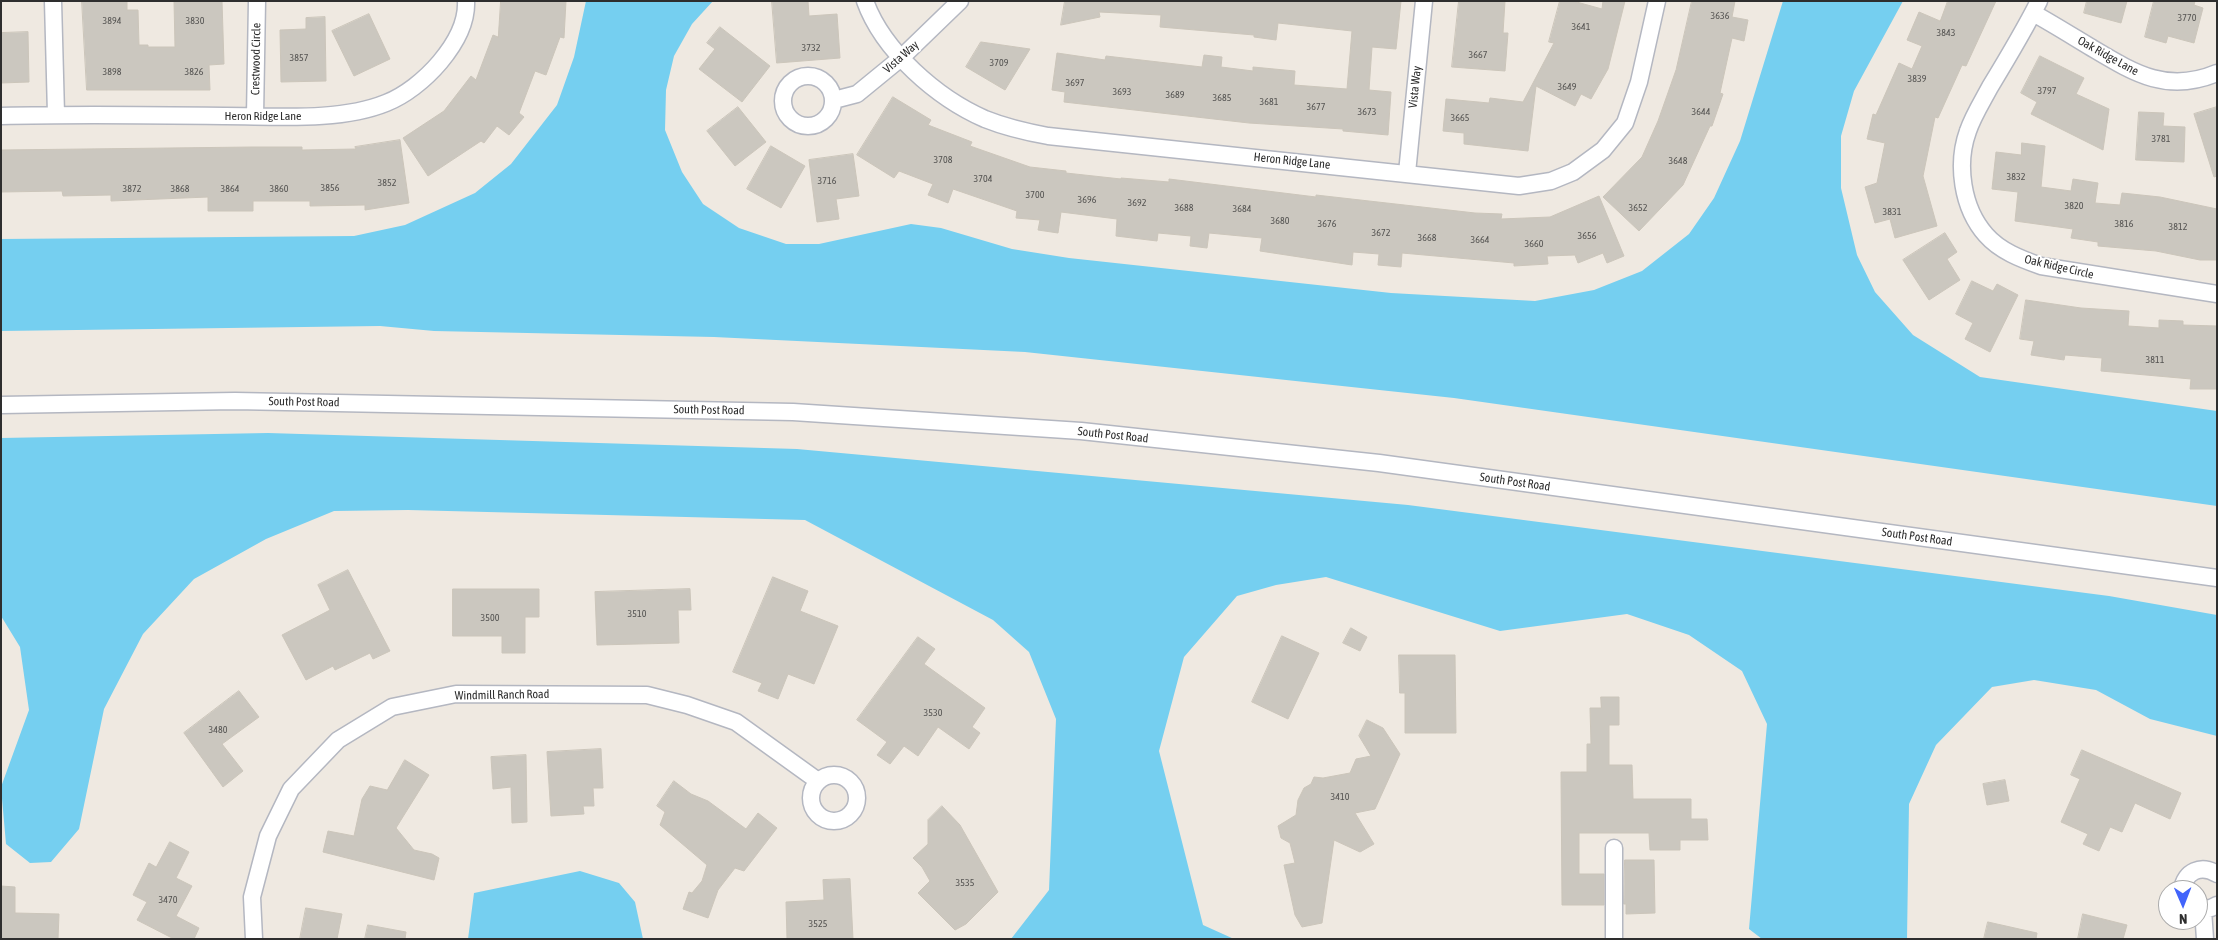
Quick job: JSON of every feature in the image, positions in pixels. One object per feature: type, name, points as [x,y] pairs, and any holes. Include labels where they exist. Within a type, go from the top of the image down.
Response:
[{"type":"street","points":[[53,1],[56,114]]},
{"type":"street","name":"Crestwood Circle","points":[[255,116],[257,1]]},
{"type":"street","name":"Heron Ridge Lane","points":[[1,116],[56,114],[328,116],[387,103],[418,83],[441,62],[451,48],[467,14],[466,1]]},
{"type":"street","name":"Heron Ridge Lane","points":[[865,1],[881,34],[901,58],[938,91],[984,118],[1016,130],[1048,136],[1519,186],[1551,181],[1574,172],[1603,150],[1625,123],[1639,82],[1657,1]]},
{"type":"street","name":"Vista Way","points":[[834,100],[857,94],[901,58],[960,1]]},
{"type":"street","name":"Vista Way","points":[[1407,173],[1424,1]]},
{"type":"street","name":"Oak Ridge Lane","points":[[2036,7],[2134,73],[2158,80],[2182,81],[2204,78],[2217,73]]},
{"type":"street","name":"Oak Ridge Circle","points":[[2036,7],[1967,132],[1962,170],[1969,207],[1976,222],[1986,236],[2001,248],[2018,258],[2042,266],[2217,294]]},
{"type":"street","name":"South Post Road","points":[[1,405],[235,401],[783,412],[1081,431],[1378,463],[2217,578]]},
{"type":"street","name":"Windmill Ranch Road","points":[[254,939],[252,897],[268,836],[291,789],[338,740],[392,707],[456,694],[647,695],[687,705],[736,722],[818,781]]},
{"type":"street","points":[[1614,848],[1614,939]]},
{"type":"street","points":[[2184,880],[2194,870],[2202,868],[2217,874]]},
{"type":"water","points":[[586,1],[713,1],[692,24],[674,56],[666,90],[665,130],[682,172],[703,204],[739,228],[786,244],[819,244],[911,224],[941,228],[1012,249],[1069,258],[1391,293],[1535,301],[1594,290],[1642,271],[1689,234],[1714,198],[1740,141],[1783,1],[1903,1],[1854,91],[1841,136],[1841,188],[1857,255],[1875,292],[1913,335],[1980,377],[2217,411],[2217,506],[1454,398],[1025,352],[714,337],[434,331],[380,326],[1,331],[1,239],[354,236],[405,225],[475,193],[511,164],[557,105],[574,57]]},
{"type":"water","points":[[268,433],[797,449],[1408,505],[2109,596],[2217,615],[2217,736],[2150,719],[2096,690],[2034,680],[1992,687],[1936,745],[1909,804],[1907,939],[1762,939],[1749,929],[1767,724],[1742,671],[1689,635],[1627,614],[1500,631],[1326,577],[1276,585],[1237,596],[1184,657],[1159,751],[1203,925],[1234,939],[1011,939],[1049,890],[1056,719],[1029,652],[993,620],[805,520],[408,510],[334,511],[266,539],[194,579],[143,634],[104,709],[79,829],[51,862],[30,863],[6,844],[1,787],[29,710],[20,647],[1,616],[1,438]]},
{"type":"water","points":[[580,871],[619,883],[635,902],[643,939],[468,939],[474,893]]},
{"type":"building","points":[[82,1],[127,1],[127,10],[138,10],[139,45],[175,47],[174,1],[222,1],[224,64],[209,65],[210,90],[87,90]]},
{"type":"building","points":[[501,1],[566,1],[564,38],[560,37],[546,75],[535,71],[519,113],[524,117],[509,135],[497,126],[484,143],[481,141],[428,176],[403,138],[444,111],[471,76],[476,80],[493,35],[498,37]]},
{"type":"building","points":[[772,1],[808,1],[809,16],[837,14],[840,58],[777,63]]},
{"type":"building","points":[[1065,1],[1401,1],[1396,49],[1372,47],[1369,90],[1391,92],[1388,135],[1343,131],[1343,129],[1249,123],[1064,102],[1065,92],[1052,90],[1057,53],[1105,60],[1106,56],[1202,67],[1204,55],[1222,57],[1221,67],[1253,71],[1253,67],[1295,71],[1294,85],[1347,89],[1352,31],[1278,23],[1276,40],[1254,37],[1254,35],[1160,27],[1161,15],[1099,12],[1100,17],[1061,25]]},
{"type":"building","points":[[1459,1],[1505,1],[1503,33],[1508,33],[1505,71],[1452,67]]},
{"type":"building","points":[[1560,1],[1573,1],[1602,9],[1603,1],[1625,1],[1608,69],[1591,99],[1581,94],[1575,106],[1536,86],[1528,151],[1464,144],[1464,133],[1443,131],[1446,99],[1489,103],[1490,98],[1523,102],[1554,43],[1549,42]]},
{"type":"building","points":[[1692,1],[1735,1],[1732,17],[1748,20],[1744,41],[1732,38],[1720,93],[1723,94],[1712,126],[1710,126],[1683,185],[1639,231],[1603,197],[1642,157],[1658,121],[1676,70]]},
{"type":"building","points":[[1948,1],[1996,1],[1966,66],[1962,65],[1938,118],[1935,117],[1923,176],[1937,226],[1895,238],[1890,219],[1875,223],[1865,187],[1877,183],[1885,143],[1867,139],[1873,114],[1876,115],[1899,63],[1912,69],[1922,46],[1907,40],[1919,12],[1940,21]]},
{"type":"building","points":[[2087,1],[2127,1],[2121,23],[2084,13]]},
{"type":"building","points":[[2154,1],[2195,1],[2194,5],[2203,8],[2194,43],[2168,36],[2166,43],[2145,37]]},
{"type":"building","points":[[369,14],[390,59],[354,76],[332,31]]},
{"type":"building","points":[[325,17],[326,81],[281,82],[280,30],[306,29],[306,18]]},
{"type":"building","points":[[720,27],[770,66],[742,102],[699,69],[715,49],[707,43]]},
{"type":"building","points":[[28,32],[29,82],[1,83],[1,33]]},
{"type":"building","points":[[981,42],[1030,49],[1005,90],[966,67]]},
{"type":"building","points":[[2040,56],[2084,78],[2076,94],[2109,109],[2103,150],[2031,114],[2037,102],[2021,93]]},
{"type":"building","points":[[893,97],[931,120],[928,125],[972,142],[970,146],[1030,167],[1066,171],[1066,173],[1169,182],[1169,179],[1316,197],[1316,195],[1475,213],[1502,214],[1501,219],[1550,217],[1599,196],[1624,256],[1607,263],[1603,253],[1578,263],[1575,255],[1547,256],[1548,264],[1514,266],[1514,263],[1402,253],[1401,267],[1378,265],[1379,254],[1353,252],[1352,265],[1260,251],[1262,238],[1209,233],[1207,248],[1190,246],[1191,236],[1158,233],[1157,241],[1116,236],[1117,219],[1061,212],[1058,233],[1038,230],[1040,220],[1016,218],[1017,211],[953,189],[948,203],[928,195],[933,184],[899,171],[894,178],[857,155]]},
{"type":"building","points":[[738,107],[766,142],[735,166],[707,131]]},
{"type":"building","points":[[2217,107],[2217,176],[2214,177],[2194,114]]},
{"type":"building","points":[[2139,112],[2164,113],[2163,126],[2185,127],[2184,162],[2136,160]]},
{"type":"building","points":[[400,140],[409,203],[365,210],[365,205],[310,206],[310,201],[253,201],[253,211],[208,211],[208,197],[111,201],[111,195],[63,196],[62,191],[1,192],[1,150],[252,147],[302,147],[302,150],[356,149],[355,147]]},
{"type":"building","points":[[2022,143],[2045,146],[2041,187],[2071,191],[2073,179],[2098,183],[2095,203],[2120,205],[2122,193],[2160,197],[2217,209],[2217,260],[2200,260],[2156,251],[2098,246],[2098,242],[2071,238],[2073,229],[2015,221],[2018,192],[1992,189],[1996,152],[2021,155]]},
{"type":"building","points":[[771,146],[805,166],[781,208],[747,189]]},
{"type":"building","points":[[853,154],[859,196],[836,199],[839,219],[817,222],[809,160]]},
{"type":"building","points":[[1945,233],[1957,252],[1947,259],[1960,280],[1929,300],[1903,260]]},
{"type":"building","points":[[1972,281],[1993,291],[1997,284],[2018,295],[1990,352],[1965,339],[1973,323],[1956,314]]},
{"type":"building","points":[[2026,300],[2081,308],[2129,311],[2128,326],[2159,328],[2159,320],[2183,321],[2183,325],[2217,326],[2217,389],[2190,389],[2191,379],[2101,371],[2102,358],[2065,355],[2064,360],[2031,355],[2034,341],[2020,339]]},
{"type":"building","points":[[348,570],[390,651],[373,659],[370,653],[335,670],[333,666],[306,680],[282,635],[330,610],[318,585]]},
{"type":"building","points":[[773,577],[808,591],[800,611],[838,626],[814,684],[788,674],[778,699],[758,691],[762,683],[733,672]]},
{"type":"building","points":[[453,589],[539,589],[539,617],[525,617],[525,653],[502,653],[502,636],[453,636]]},
{"type":"building","points":[[690,589],[691,610],[678,610],[679,643],[597,645],[595,592]]},
{"type":"building","points":[[1351,628],[1367,637],[1360,651],[1343,643]]},
{"type":"building","points":[[1282,636],[1319,653],[1288,719],[1252,702]]},
{"type":"building","points":[[918,637],[935,649],[924,664],[985,708],[972,727],[980,733],[969,749],[938,727],[918,756],[904,746],[890,764],[877,755],[887,742],[857,720]]},
{"type":"building","points":[[1399,655],[1455,655],[1456,733],[1405,733],[1405,693],[1400,693]]},
{"type":"building","points":[[239,691],[259,717],[222,744],[243,771],[223,787],[184,733]]},
{"type":"building","points":[[1601,697],[1619,697],[1619,725],[1609,725],[1609,765],[1632,765],[1633,799],[1691,799],[1691,819],[1707,819],[1708,840],[1680,840],[1680,850],[1650,850],[1649,833],[1579,833],[1579,874],[1604,874],[1604,905],[1562,905],[1561,772],[1587,772],[1587,744],[1591,744],[1590,708],[1601,708]]},
{"type":"building","points":[[1367,720],[1383,728],[1400,754],[1375,809],[1355,813],[1374,844],[1360,852],[1334,840],[1322,923],[1302,927],[1295,915],[1284,865],[1295,863],[1290,843],[1281,838],[1278,826],[1296,815],[1298,800],[1304,788],[1311,784],[1314,777],[1323,778],[1350,773],[1356,759],[1371,756],[1359,736]]},
{"type":"building","points":[[601,749],[603,788],[593,788],[594,806],[583,806],[584,814],[551,816],[547,752]]},
{"type":"building","points":[[2082,750],[2181,793],[2170,819],[2135,803],[2122,832],[2110,827],[2099,851],[2083,844],[2088,834],[2061,822],[2080,779],[2071,775]]},
{"type":"building","points":[[526,755],[527,822],[512,823],[511,787],[493,789],[491,757]]},
{"type":"building","points":[[405,760],[429,775],[396,828],[414,850],[432,854],[439,858],[434,880],[323,852],[328,831],[354,836],[362,799],[370,786],[387,790]]},
{"type":"building","points":[[2005,780],[2009,801],[1987,805],[1983,784]]},
{"type":"building","points":[[674,781],[691,794],[708,801],[746,829],[758,813],[777,828],[744,871],[735,868],[718,890],[708,918],[683,909],[689,892],[692,893],[702,881],[707,865],[660,825],[665,812],[657,806]]},
{"type":"building","points":[[942,806],[960,825],[998,892],[966,924],[955,930],[918,893],[930,881],[922,867],[913,858],[928,844],[928,820]]},
{"type":"building","points":[[170,842],[189,852],[176,878],[192,886],[176,916],[199,928],[194,939],[174,939],[137,920],[147,902],[133,895],[149,863],[156,867]]},
{"type":"building","points":[[1625,860],[1654,860],[1655,913],[1626,914],[1626,904],[1624,904]]},
{"type":"building","points":[[850,879],[853,939],[787,939],[786,902],[824,900],[823,880]]},
{"type":"building","points":[[1,886],[15,887],[15,913],[59,914],[58,939],[1,939]]},
{"type":"building","points":[[306,908],[342,914],[337,939],[300,939]]},
{"type":"building","points":[[2083,914],[2127,925],[2123,939],[2078,939]]},
{"type":"building","points":[[1988,922],[2037,933],[2036,939],[1984,939]]},
{"type":"building","points":[[368,925],[406,932],[405,939],[365,939]]}]
